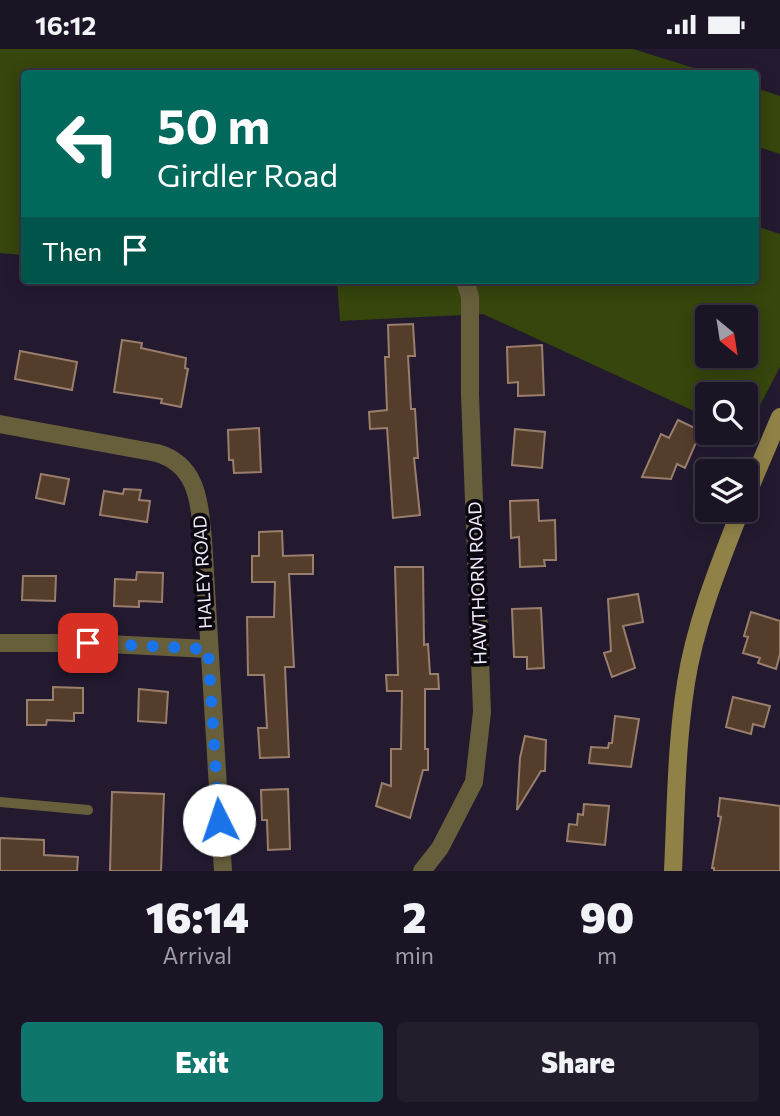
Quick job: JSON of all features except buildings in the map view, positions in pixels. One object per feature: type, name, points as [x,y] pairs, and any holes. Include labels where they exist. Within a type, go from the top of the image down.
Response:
[{"type":"main road","points":[[758,469],[780,417]]},
{"type":"main road","points":[[673,871],[675,776],[686,681],[716,576],[736,522]]},
{"type":"street","name":"HAWTHORN ROAD","points":[[422,871],[440,848],[474,782],[482,712],[470,395],[470,297],[466,284]]},
{"type":"street","name":"HALEY ROAD","points":[[0,424],[168,456],[179,463],[192,478],[198,494],[203,539],[223,871]]},
{"type":"street","points":[[0,643],[88,643],[208,649]]},
{"type":"lane","points":[[0,802],[88,810]]},
{"type":"green space","points":[[0,49],[633,49],[700,70],[21,70],[21,255],[0,253]]},
{"type":"green space","points":[[759,89],[780,96],[780,154],[759,147]]},
{"type":"green space","points":[[759,227],[780,234],[780,367],[758,409],[758,382],[695,382],[695,411],[483,314],[340,321],[337,284],[759,284]]},
{"type":"route","points":[[88,643],[208,649],[219,820]]}]
